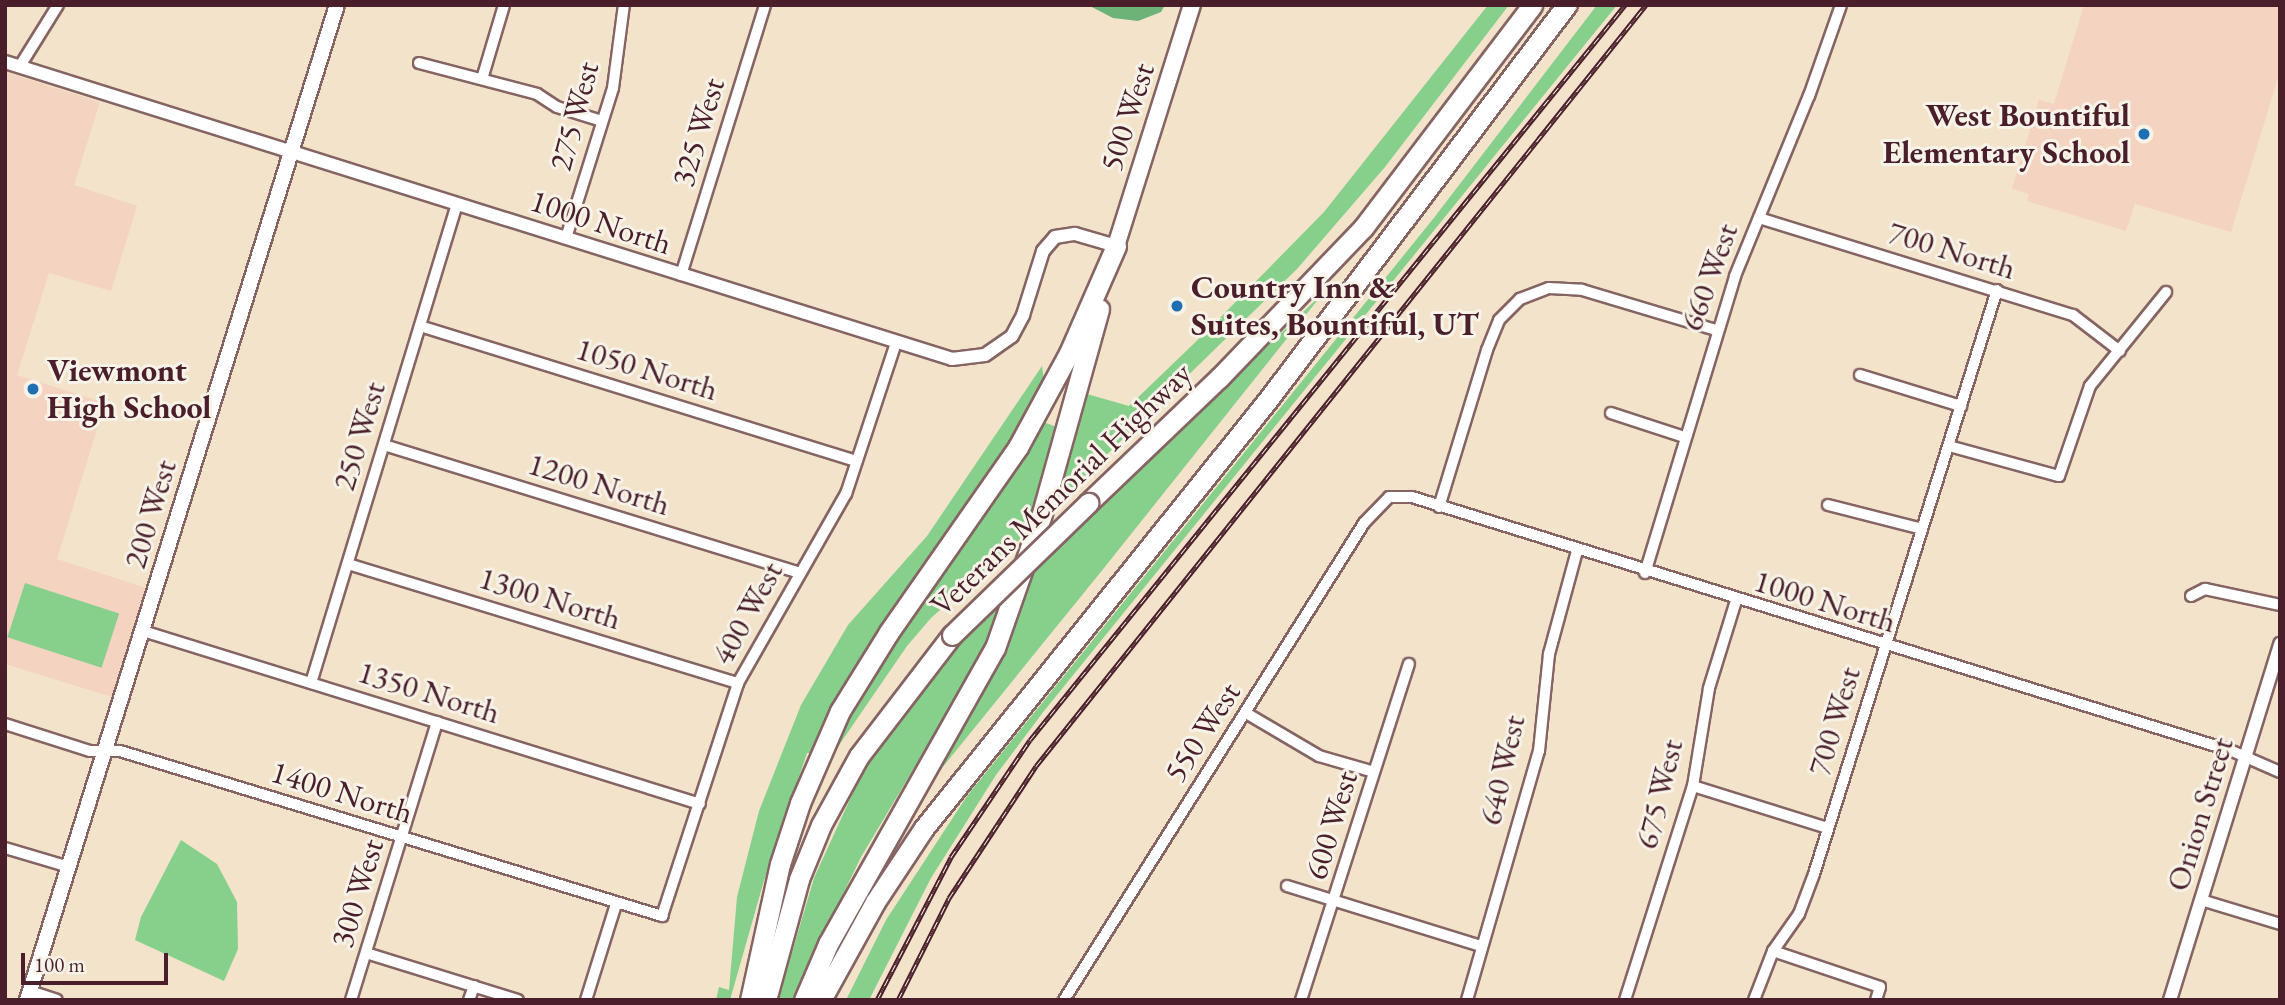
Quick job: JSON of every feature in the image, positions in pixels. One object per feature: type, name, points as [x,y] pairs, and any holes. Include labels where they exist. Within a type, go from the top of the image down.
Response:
[{"type":"highway","name":"Veterans Memorial Highway","points":[[766,1000],[799,879],[821,825],[859,755],[952,635],[1219,378],[1363,228],[1532,5]]},
{"type":"highway","points":[[821,1000],[875,902],[924,828],[1267,401],[1567,5]]},
{"type":"highway","points":[[750,1000],[780,864],[800,803],[840,711],[889,632],[1018,447],[1069,353],[1116,246]]},
{"type":"highway","points":[[804,1000],[828,944],[972,691],[1015,598],[1116,246]]},
{"type":"main road","name":"200 West","points":[[28,996],[337,5]]},
{"type":"main road","name":"500 West","points":[[1116,246],[1192,5]]},
{"type":"street","points":[[20,66],[58,5]]},
{"type":"street","points":[[482,79],[504,5]]},
{"type":"street","name":"275 West","points":[[566,238],[615,78],[624,5]]},
{"type":"street","name":"325 West","points":[[681,275],[765,5]]},
{"type":"street","name":"660 West","points":[[1644,572],[1716,330],[1841,5]]},
{"type":"street","name":"1000 North","points":[[5,62],[952,359],[985,355],[1006,342],[1020,323],[1043,251],[1055,237],[1074,233],[1116,246]]},
{"type":"street","points":[[419,63],[537,94],[557,107],[602,121]]},
{"type":"street","name":"250 West","points":[[311,683],[457,204]]},
{"type":"street","name":"700 North","points":[[1759,218],[2073,315],[2120,351]]},
{"type":"street","points":[[1439,507],[1499,320],[1520,299],[1549,288],[1582,290],[1716,330]]},
{"type":"street","name":"700 West","points":[[1755,1000],[1773,951],[1799,914],[1997,290]]},
{"type":"street","points":[[1949,446],[2059,475],[2090,386],[2166,292]]},
{"type":"street","name":"1050 North","points":[[420,326],[858,461]]},
{"type":"street","name":"400 West","points":[[662,916],[738,683],[846,495],[896,343]]},
{"type":"street","points":[[1860,375],[1961,406]]},
{"type":"street","points":[[1611,413],[1684,437]]},
{"type":"street","name":"1200 North","points":[[384,445],[799,573]]},
{"type":"street","name":"1000 North","points":[[1389,497],[1412,497],[2280,772]]},
{"type":"street","name":"550 West","points":[[1065,1000],[1364,523],[1389,497]]},
{"type":"street","points":[[1828,505],[1922,529]]},
{"type":"street","name":"640 West","points":[[1467,1000],[1539,751],[1549,654],[1577,551]]},
{"type":"street","name":"1300 North","points":[[348,564],[738,683]]},
{"type":"street","points":[[2191,596],[2205,589],[2280,606]]},
{"type":"street","name":"675 West","points":[[1625,1000],[1693,786],[1709,688],[1736,601]]},
{"type":"street","name":"1350 North","points":[[143,631],[700,804]]},
{"type":"street","name":"Onion Street","points":[[2170,1000],[2280,644]]},
{"type":"street","name":"600 West","points":[[1301,1000],[1336,900],[1409,664]]},
{"type":"street","points":[[1246,713],[1319,756],[1374,772]]},
{"type":"street","name":"300 West","points":[[351,1000],[437,722]]},
{"type":"street","name":"1400 North","points":[[5,724],[90,751],[105,750],[662,916]]},
{"type":"street","points":[[1693,786],[1828,828]]},
{"type":"street","points":[[5,848],[69,867]]},
{"type":"street","points":[[1287,886],[1481,946]]},
{"type":"street","points":[[2201,900],[2280,924]]},
{"type":"street","points":[[586,1000],[616,904]]},
{"type":"street","points":[[1773,951],[1880,987],[1876,1000]]},
{"type":"street","points":[[366,953],[518,1000]]},
{"type":"street","points":[[470,1000],[474,986]]},
{"type":"street","points":[[28,996],[57,1000]]},
{"type":"shaded area","name":"West Bountiful Elementary School","points":[[2084,5],[2280,5],[2280,71],[2231,232],[2135,204],[2126,231],[2027,201],[2029,194],[2012,189],[2039,100],[2054,104]]},
{"type":"shaded area","name":"Viewmont High School","points":[[5,72],[100,102],[74,185],[137,206],[111,291],[49,273],[17,375],[105,403],[57,559],[146,588],[112,697],[5,664]]},
{"type":"green space","points":[[1088,5],[1165,5],[1161,12],[1138,21],[1113,18]]},
{"type":"green space","points":[[1488,5],[1509,5],[1385,167],[1297,269],[1051,509],[1087,394],[1129,406],[1208,330],[1324,212]]},
{"type":"green space","points":[[1597,5],[1617,5],[1044,711],[996,775],[931,878],[869,1000],[846,1000],[886,920],[967,796],[1433,219]]},
{"type":"green space","points":[[1324,292],[929,784],[1009,634],[1032,572]]},
{"type":"green space","points":[[1042,366],[1044,380],[1017,433],[859,662],[812,753],[807,753],[763,884],[730,1000],[716,1000],[719,987],[729,990],[737,897],[759,811],[801,705],[848,625],[927,536]]},
{"type":"green space","points":[[1043,422],[1060,428],[1028,532],[931,618],[907,646],[822,770],[883,658]]},
{"type":"green space","points":[[25,583],[119,614],[102,668],[7,637]]},
{"type":"green space","points":[[1008,594],[993,633],[932,745],[929,743],[861,857],[792,1000],[778,1000],[814,878],[862,773],[894,722],[953,649]]},
{"type":"green space","points":[[181,840],[217,864],[237,902],[238,949],[224,981],[135,940],[141,917]]},
{"type":"railway","points":[[877,1000],[951,857],[1030,740],[1625,5]]},
{"type":"railway","points":[[898,1000],[949,898],[1036,766],[1646,5]]},
{"type":"place","name":"West Bountiful Elementary School","points":[[2144,134]]},
{"type":"place","name":"Country Inn & Suites, Bountiful, UT","points":[[1177,306]]},
{"type":"place","name":"Viewmont High School","points":[[33,389]]}]
